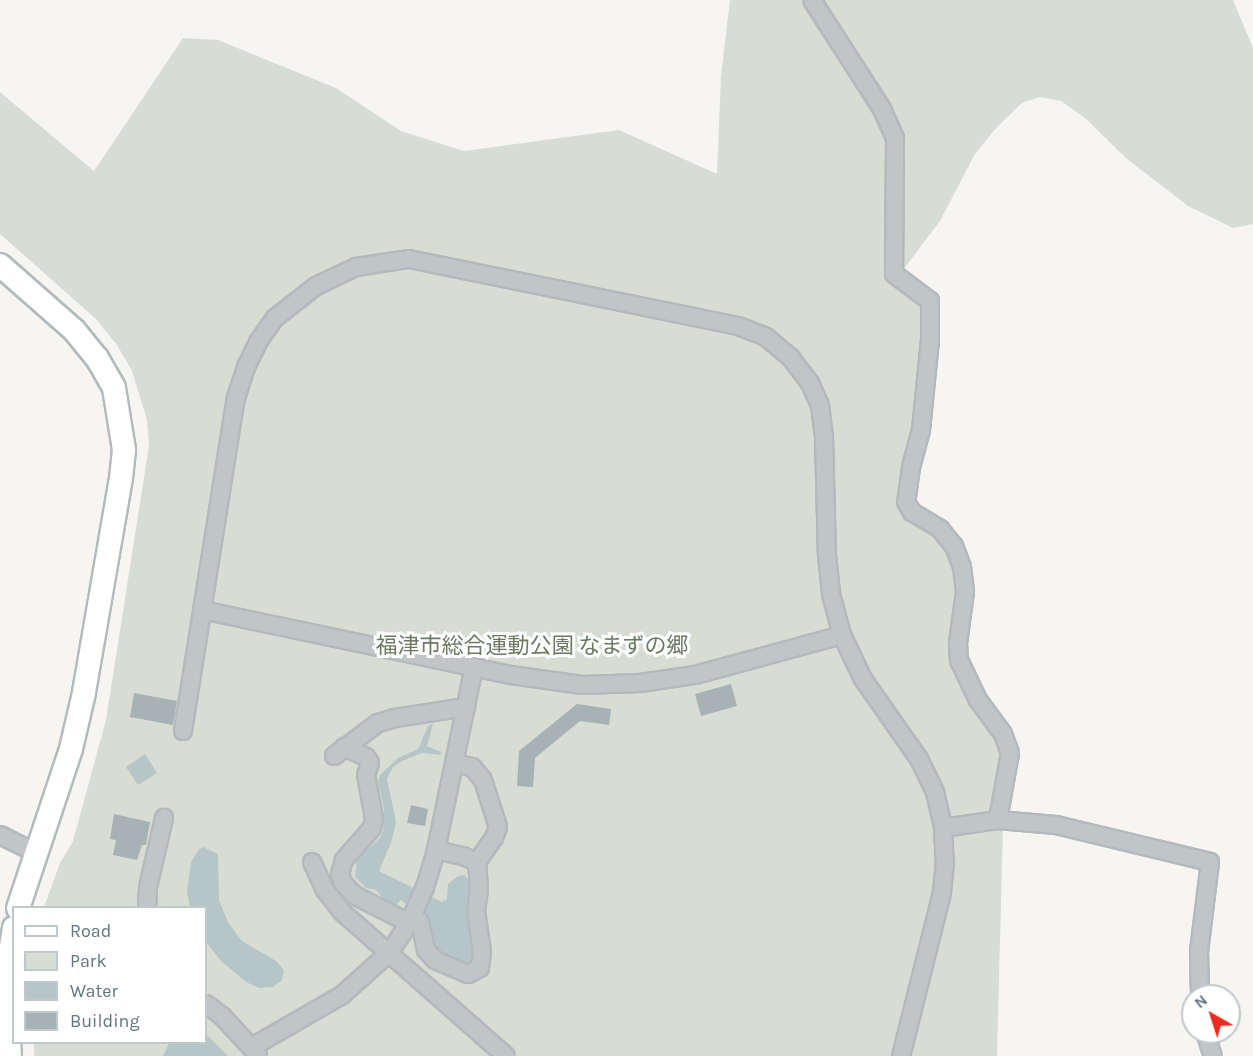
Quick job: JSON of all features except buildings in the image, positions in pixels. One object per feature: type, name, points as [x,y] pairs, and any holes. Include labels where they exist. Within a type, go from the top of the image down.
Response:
[{"type":"street","points":[[812,0],[882,109],[895,138],[894,274],[930,301],[930,340],[921,430],[911,468],[906,502],[912,512],[940,529],[954,546],[962,567],[965,592],[958,643],[959,660],[964,675],[978,700],[1003,734],[1010,753],[998,820]]},
{"type":"street","points":[[183,731],[236,398],[246,367],[258,342],[275,318],[298,298],[325,281],[356,267],[409,259],[738,326],[766,337],[791,358],[810,383],[820,405],[825,436],[828,565],[831,594],[842,635],[863,680],[919,759],[935,792],[943,828],[945,863],[942,893],[900,1056]]},
{"type":"street","points":[[0,265],[74,330],[97,358],[114,388],[124,450],[122,478],[84,693],[71,749],[19,906]]},
{"type":"street","points":[[202,610],[474,668],[543,681],[582,685],[640,683],[695,675],[842,635]]},
{"type":"street","points":[[207,1005],[222,1016],[255,1051],[342,995],[388,953],[411,919],[425,887],[436,850],[474,668]]},
{"type":"street","points":[[454,763],[476,771],[483,780],[498,827],[494,838],[477,862],[479,889],[476,910],[482,952],[480,968],[468,974],[435,960],[426,950],[420,922],[354,895],[343,883],[340,874],[344,860],[372,828],[374,818],[366,775],[370,763],[366,757],[339,751],[371,727],[395,718],[466,707]]},
{"type":"street","points":[[147,906],[148,887],[164,818]]},
{"type":"street","points":[[943,828],[998,820],[1056,825],[1210,862],[1198,951],[1199,984]]},
{"type":"street","points":[[0,835],[36,853]]},
{"type":"street","points":[[436,850],[463,856],[477,862]]},
{"type":"street","points":[[312,862],[325,890],[342,912],[507,1056]]},
{"type":"street","points":[[10,1056],[5,983],[12,940]]},
{"type":"green space","name":"福津市総合運動公園 なまずの郷","points":[[730,0],[1233,0],[1253,48],[1253,224],[1233,228],[1188,206],[1127,159],[1085,118],[1061,101],[1040,97],[1022,103],[996,128],[975,154],[940,221],[903,270],[937,293],[938,335],[913,500],[918,507],[948,526],[960,539],[968,562],[964,637],[966,664],[980,691],[1015,741],[1018,762],[1003,827],[997,1056],[34,1056],[34,1044],[207,1044],[207,906],[44,906],[60,863],[73,841],[106,720],[149,445],[147,420],[132,371],[117,345],[96,319],[0,234],[0,92],[94,171],[183,38],[218,40],[336,88],[401,131],[464,151],[619,130],[717,174],[721,76]]},
{"type":"water","points":[[433,724],[427,746],[441,752],[441,755],[422,753],[402,761],[393,767],[387,779],[396,822],[391,843],[379,871],[442,902],[447,899],[448,884],[458,876],[465,875],[471,883],[467,916],[475,948],[474,963],[471,966],[444,956],[435,950],[426,922],[401,900],[396,905],[388,904],[376,890],[366,888],[355,877],[357,859],[380,838],[383,831],[384,809],[378,781],[380,775],[398,758],[418,749],[428,726]]},
{"type":"water","points":[[145,754],[157,773],[138,785],[126,767]]},
{"type":"water","points":[[203,847],[218,854],[219,900],[228,922],[242,941],[276,961],[284,970],[282,980],[273,987],[259,988],[246,982],[221,961],[207,943],[207,906],[190,906],[187,892],[191,862],[199,849]]},
{"type":"water","points":[[207,1035],[228,1056],[163,1056],[169,1044],[207,1044]]}]
